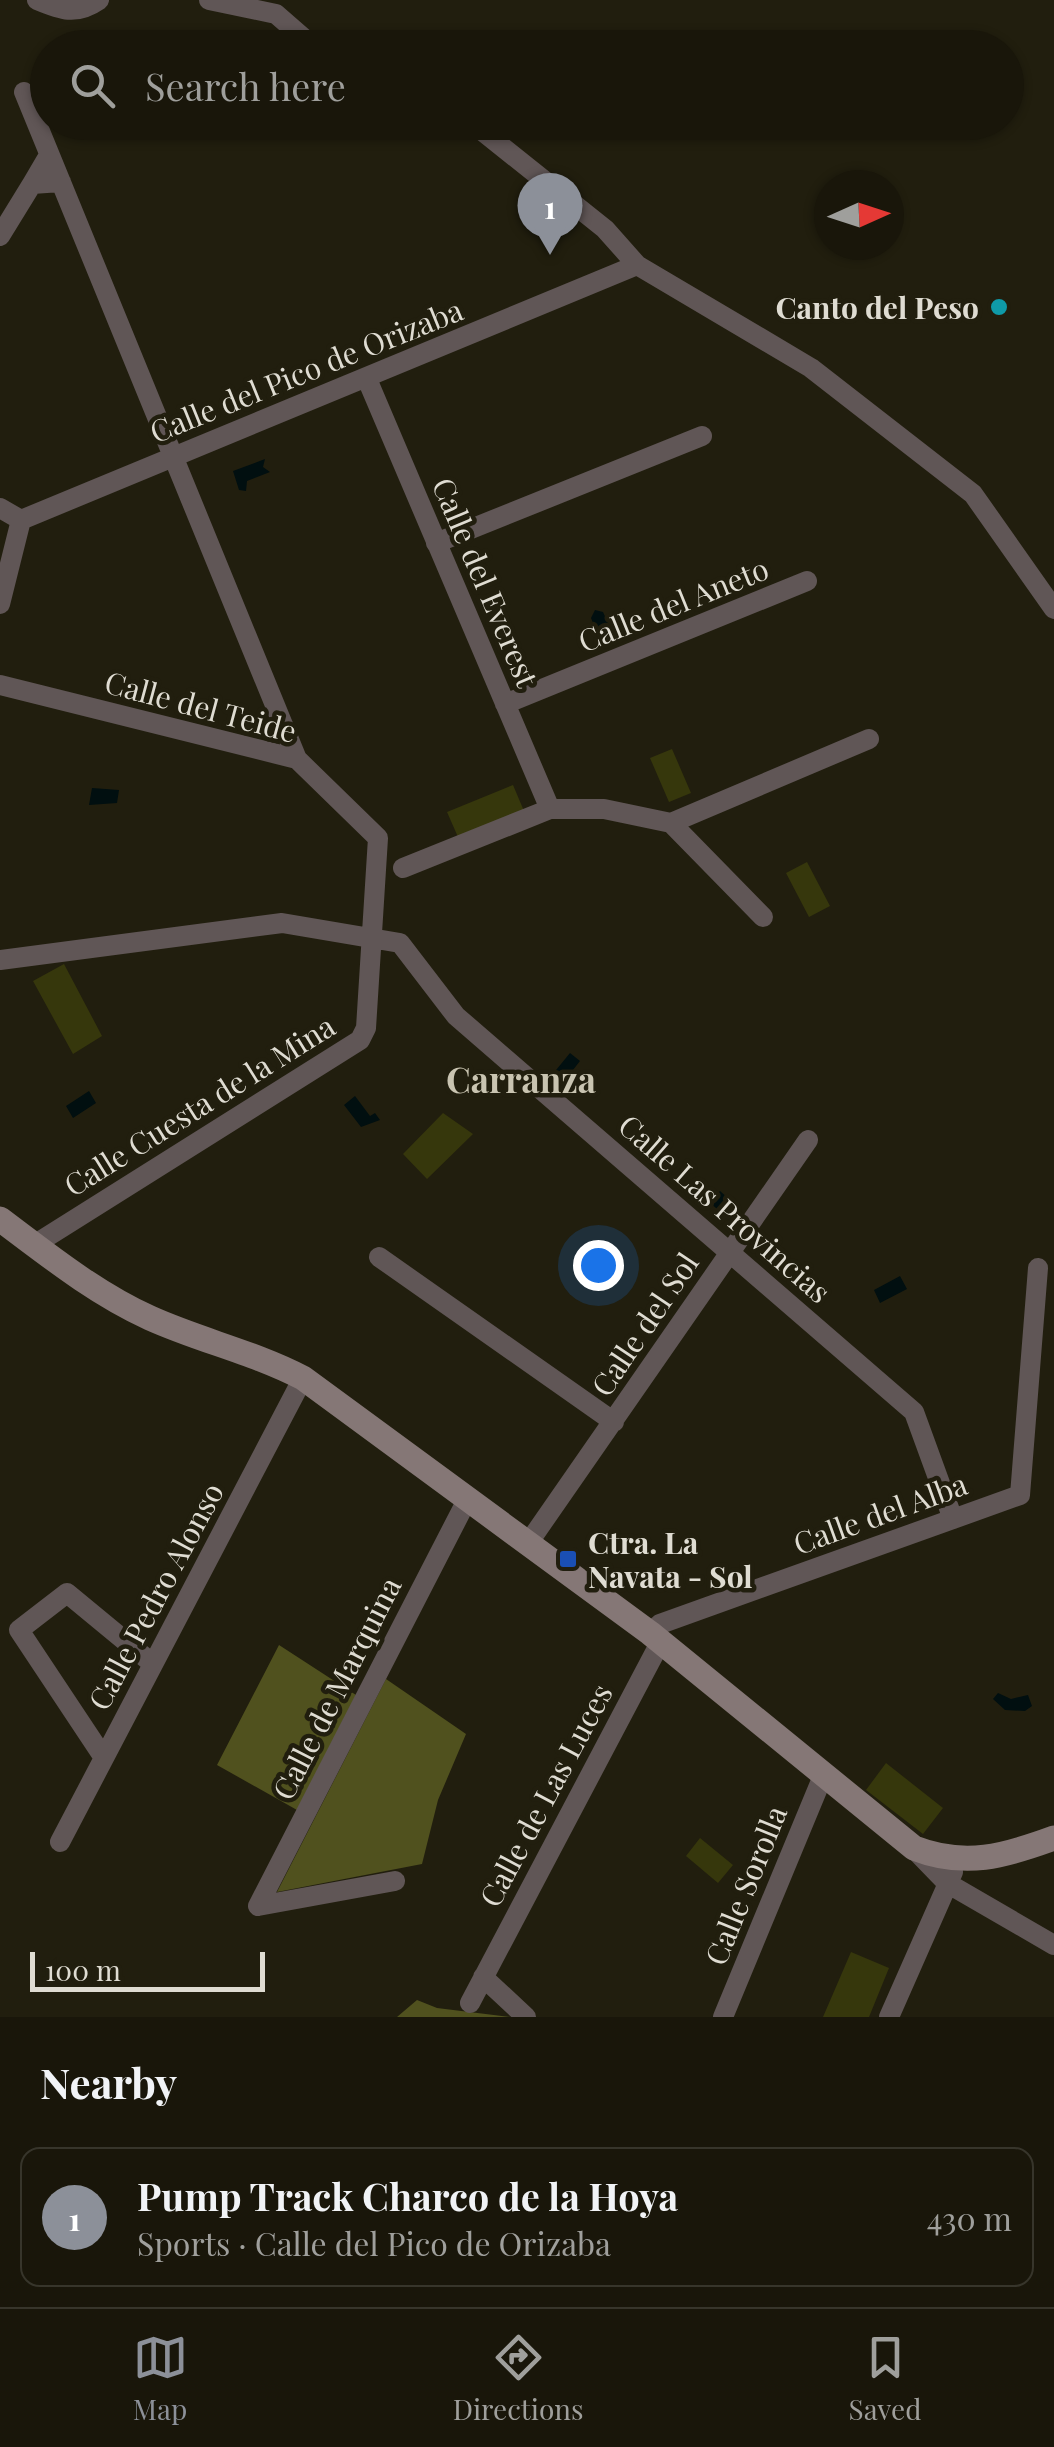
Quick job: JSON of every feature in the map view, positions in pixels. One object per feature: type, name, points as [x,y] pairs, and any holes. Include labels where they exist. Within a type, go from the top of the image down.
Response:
[{"type":"main road","points":[[0,1219],[116,1301],[155,1320],[263,1357],[302,1378],[656,1637],[914,1848],[957,1872],[1054,1838]]},
{"type":"street","points":[[36,0],[62,10],[83,11],[98,0]]},
{"type":"street","points":[[209,0],[276,14],[294,30]]},
{"type":"street","points":[[24,92],[30,107]]},
{"type":"street","points":[[44,140],[298,759]]},
{"type":"street","points":[[494,140],[605,229],[636,265],[810,368],[974,494],[1054,609]]},
{"type":"street","points":[[0,236],[50,155]]},
{"type":"street","points":[[32,184],[61,182]]},
{"type":"street","name":"Calle del Pico de Orizaba","points":[[21,520],[636,265]]},
{"type":"street","name":"Calle del Everest","points":[[367,379],[550,809]]},
{"type":"street","points":[[436,543],[702,436]]},
{"type":"street","points":[[0,508],[21,520],[0,604]]},
{"type":"street","name":"Calle del Aneto","points":[[506,704],[807,582]]},
{"type":"street","name":"Calle del Teide","points":[[0,685],[298,759],[378,838],[371,938]]},
{"type":"street","points":[[261,749],[277,740],[283,723]]},
{"type":"street","points":[[671,823],[869,739]]},
{"type":"street","points":[[402,868],[550,809],[604,809],[671,823],[763,917]]},
{"type":"street","name":"Calle Las Provincias","points":[[0,960],[282,923],[400,943],[456,1016],[914,1412],[953,1519]]},
{"type":"street","name":"Calle Cuesta de la Mina","points":[[34,1245],[349,1051],[366,1028],[371,938]]},
{"type":"street","name":"Calle del Sol","points":[[529,1542],[808,1140]]},
{"type":"street","points":[[379,1257],[614,1422]]},
{"type":"street","name":"Calle del Alba","points":[[656,1637],[660,1624],[1020,1495],[1038,1268]]},
{"type":"street","name":"Calle Pedro Alonso","points":[[60,1842],[302,1378]]},
{"type":"street","name":"Calle de Marquina","points":[[395,1882],[258,1906],[468,1498]]},
{"type":"street","points":[[104,1758],[20,1630],[67,1593],[154,1664]]},
{"type":"street","name":"Calle de Las Luces","points":[[470,2003],[656,1637]]},
{"type":"street","name":"Calle Sorolla","points":[[724,2017],[823,1776]]},
{"type":"street","points":[[889,2017],[957,1872],[1054,1945]]},
{"type":"street","points":[[483,1977],[526,2017]]},
{"type":"shaded area","points":[[265,459],[263,467],[270,472],[247,481],[246,491],[239,490],[233,471]]},
{"type":"shaded area","points":[[595,610],[603,612],[614,636],[596,643],[599,637],[591,618]]},
{"type":"shaded area","points":[[672,749],[691,793],[669,802],[650,758]]},
{"type":"shaded area","points":[[513,785],[524,811],[458,837],[447,812]]},
{"type":"shaded area","points":[[92,788],[119,790],[117,803],[89,805]]},
{"type":"shaded area","points":[[807,862],[830,906],[809,917],[786,873]]},
{"type":"shaded area","points":[[64,964],[102,1036],[73,1054],[33,981]]},
{"type":"shaded area","points":[[570,1053],[580,1061],[562,1084],[552,1075]]},
{"type":"shaded area","points":[[89,1091],[96,1103],[73,1118],[66,1106]]},
{"type":"shaded area","points":[[355,1096],[370,1116],[375,1113],[380,1120],[361,1127],[344,1105]]},
{"type":"shaded area","points":[[443,1113],[473,1134],[427,1179],[403,1154]]},
{"type":"shaded area","points":[[720,1191],[738,1207],[728,1218],[710,1203]]},
{"type":"shaded area","points":[[900,1276],[907,1289],[880,1303],[874,1290]]},
{"type":"shaded area","points":[[279,1645],[356,1695],[297,1810],[217,1765]]},
{"type":"shaded area","points":[[386,1679],[466,1734],[438,1800],[422,1864],[277,1892]]},
{"type":"shaded area","points":[[998,1693],[1011,1699],[1028,1695],[1032,1706],[1025,1711],[1005,1710],[993,1699]]},
{"type":"shaded area","points":[[886,1763],[943,1808],[923,1834],[866,1790]]},
{"type":"shaded area","points":[[700,1838],[733,1865],[718,1883],[686,1856]]},
{"type":"shaded area","points":[[851,1952],[889,1968],[869,2017],[823,2017]]},
{"type":"shaded area","points":[[417,2000],[437,2008],[511,2017],[397,2017]]},
{"type":"place","name":"Pump Track Charco de la Hoya","points":[[550,255]]},
{"type":"place","name":"Canto del Peso","points":[[999,307]]},
{"type":"place","name":"Ctra. La Navata - Sol","points":[[568,1559]]},
{"type":"district","name":"Carranza","points":[[521,1078]]}]
